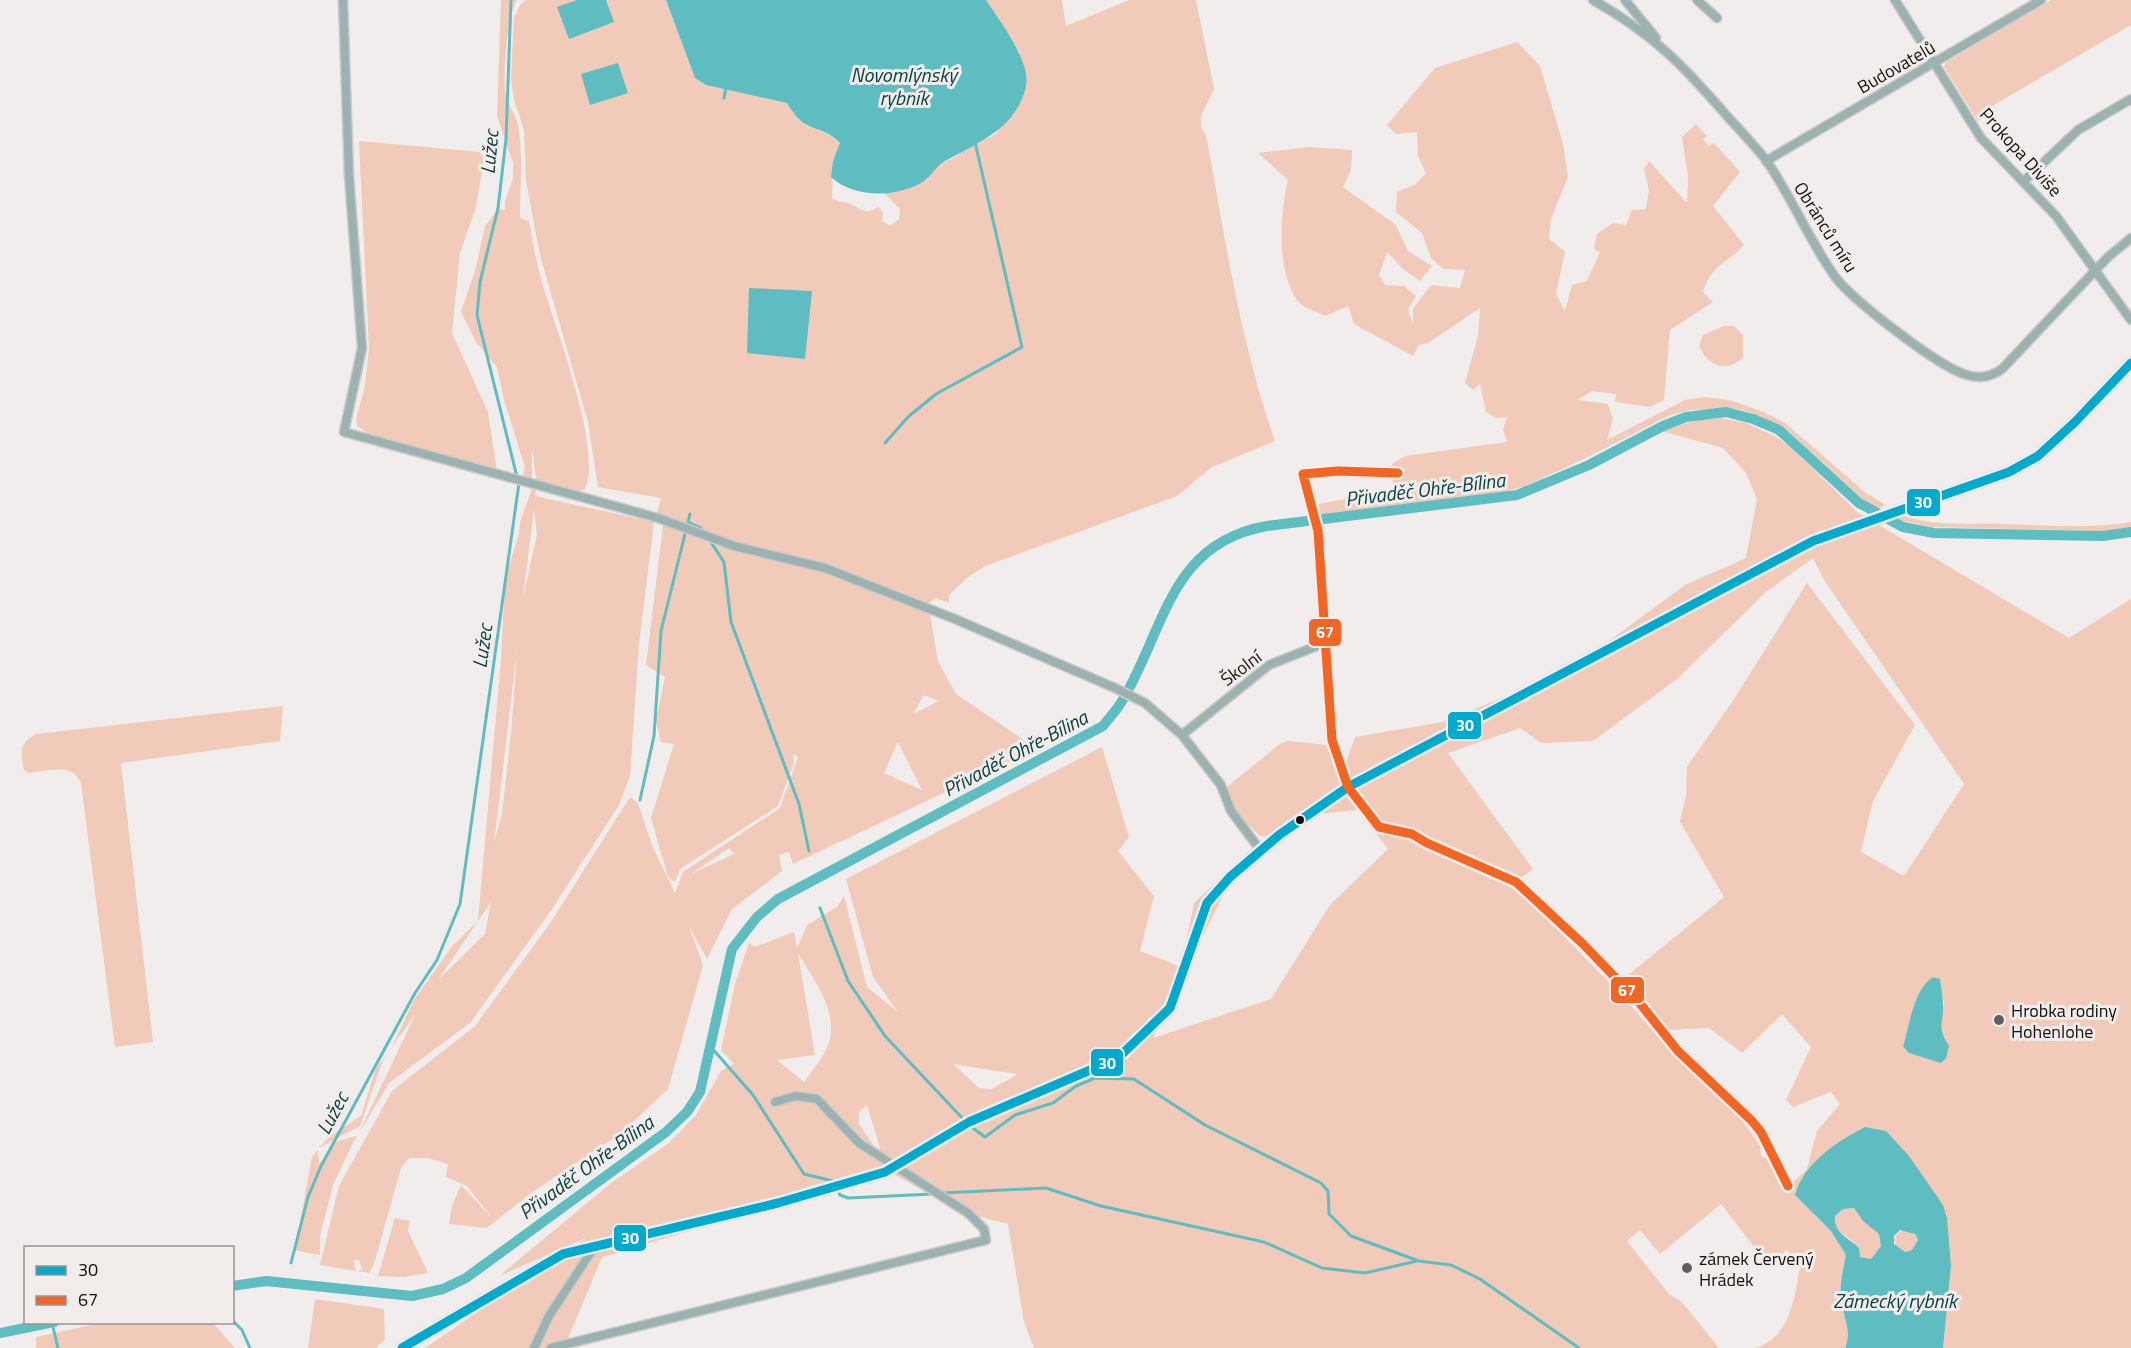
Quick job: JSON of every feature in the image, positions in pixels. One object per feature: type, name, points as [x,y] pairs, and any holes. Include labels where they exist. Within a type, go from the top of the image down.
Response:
[{"type":"street","points":[[343,0],[349,176],[363,348],[344,432],[658,518],[715,539],[825,568],[955,619],[1115,688],[1138,699],[1169,721],[1182,735],[1221,785],[1231,811],[1261,851]]},
{"type":"street","name":"Obránců míru","points":[[1593,0],[1630,21],[1660,43],[1696,80],[1766,161],[1841,284],[1866,307],[1913,342],[1967,375],[1987,377],[2002,369],[2095,271],[2131,238]]},
{"type":"street","points":[[1625,0],[1647,24],[1660,43]]},
{"type":"street","points":[[1697,0],[1717,18]]},
{"type":"street","name":"Prokopa Diviše","points":[[1895,0],[1981,138],[2056,216],[2131,321]]},
{"type":"street","name":"Budovatelů","points":[[1766,161],[2041,0]]},
{"type":"street","points":[[2024,181],[2078,130],[2131,99]]},
{"type":"street","points":[[402,1348],[563,1254],[778,1203],[885,1173],[969,1122],[1118,1058],[1140,1040],[1170,1008],[1207,903],[1230,877],[1278,835],[1348,787],[1814,540],[2008,472],[2038,456],[2131,363]]},
{"type":"street","points":[[1398,473],[1338,471],[1303,474],[1314,507],[1318,531],[1332,740],[1348,787],[1379,827],[1412,834],[1427,843],[1516,882],[1583,944],[1638,1001],[1678,1051],[1752,1121],[1761,1132],[1788,1186]]},
{"type":"street","name":"Školní","points":[[1182,735],[1269,664],[1327,642]]},
{"type":"street","points":[[551,1348],[987,1240],[984,1229],[968,1213],[893,1167],[859,1143],[817,1099],[796,1096],[775,1102]]},
{"type":"street","points":[[534,1348],[549,1316],[595,1246]]},
{"type":"shaded area","points":[[501,0],[517,0],[513,8],[508,34],[505,91],[516,118],[519,133],[520,218],[529,221],[541,279],[575,386],[588,445],[589,470],[585,489],[576,493],[537,483],[535,496],[654,522],[639,644],[630,776],[619,805],[552,909],[470,1023],[389,1083],[359,1133],[416,1013],[392,1048],[414,1000],[453,945],[478,921],[501,659],[505,579],[519,534],[520,522],[536,478],[532,447],[532,483],[522,481],[525,467],[504,400],[497,367],[476,342],[461,312],[475,271],[485,226],[498,209],[505,210],[505,201],[513,179],[513,163],[497,116]],"holes":[[[534,509],[537,534],[523,599],[523,598]],[[517,651],[502,814],[494,843]],[[491,902],[485,934],[438,980]]]},
{"type":"shaded area","points":[[526,0],[666,0],[695,78],[706,85],[787,103],[800,120],[832,137],[840,144],[833,161],[832,198],[864,211],[878,207],[883,213],[882,221],[890,226],[899,219],[900,209],[884,193],[893,193],[922,182],[938,166],[997,133],[1020,53],[986,0],[1062,0],[1066,26],[1129,0],[1196,0],[1214,89],[1201,116],[1201,128],[1206,135],[1243,328],[1275,441],[1212,467],[1177,496],[985,566],[968,577],[949,595],[949,603],[936,598],[928,603],[938,661],[956,694],[1037,749],[793,864],[789,852],[779,855],[782,871],[732,909],[707,959],[689,926],[703,965],[668,1089],[620,1134],[531,1193],[487,1228],[449,1224],[452,1206],[461,1185],[494,1220],[467,1186],[446,1177],[448,1164],[427,1158],[409,1158],[401,1168],[374,1264],[369,1273],[358,1271],[362,1269],[359,1260],[353,1260],[356,1271],[320,1265],[339,1186],[392,1091],[475,1026],[551,922],[630,797],[638,803],[653,848],[675,893],[683,872],[780,808],[798,757],[793,754],[794,763],[778,806],[680,869],[675,882],[668,877],[651,818],[674,744],[661,742],[656,721],[665,677],[646,665],[663,526],[657,513],[661,498],[598,487],[588,422],[540,255],[526,181],[524,130],[514,100],[511,79],[514,17],[520,5]],"holes":[[[924,695],[939,701],[913,714]],[[898,742],[922,790],[884,773]],[[729,848],[734,854],[691,874]]]},
{"type":"shaded area","points":[[2051,0],[2131,0],[2131,25],[1992,106],[1993,108],[1978,121],[1944,67],[1945,63]]},
{"type":"shaded area","points":[[1517,42],[1540,66],[1563,144],[1568,177],[1551,219],[1549,239],[1565,251],[1556,294],[1565,311],[1572,285],[1587,281],[1600,252],[1594,249],[1597,234],[1613,223],[1626,225],[1632,210],[1646,209],[1649,190],[1644,169],[1649,161],[1687,203],[1688,177],[1682,137],[1696,124],[1707,136],[1703,139],[1708,146],[1714,143],[1740,172],[1713,206],[1744,245],[1716,269],[1707,282],[1703,292],[1713,302],[1670,330],[1664,400],[1650,407],[1615,402],[1616,394],[1592,391],[1577,400],[1608,404],[1613,419],[1607,440],[1685,400],[1704,397],[1729,400],[1764,412],[1785,423],[1866,493],[1886,505],[1875,510],[1789,432],[1746,411],[1730,408],[1691,410],[1670,415],[1584,459],[1525,486],[1504,492],[1321,516],[1319,504],[1397,489],[1392,480],[1392,464],[1405,456],[1507,442],[1503,429],[1507,417],[1496,418],[1486,412],[1480,384],[1473,390],[1465,383],[1478,336],[1480,308],[1428,343],[1419,345],[1413,356],[1354,324],[1348,306],[1325,316],[1299,303],[1290,287],[1283,257],[1283,209],[1288,180],[1258,153],[1309,147],[1352,150],[1351,170],[1343,187],[1396,225],[1408,251],[1432,266],[1420,281],[1403,269],[1387,252],[1379,275],[1385,285],[1404,286],[1416,296],[1408,309],[1413,325],[1413,309],[1431,285],[1460,288],[1465,270],[1443,269],[1431,258],[1422,233],[1396,212],[1397,192],[1416,184],[1426,173],[1418,156],[1417,132],[1396,134],[1387,125],[1435,68]]},
{"type":"shaded area","points":[[359,141],[480,152],[484,159],[476,207],[460,253],[452,333],[488,412],[497,472],[375,438],[357,426],[356,419],[365,386],[369,348]]},
{"type":"shaded area","points":[[1724,326],[1734,326],[1743,335],[1743,358],[1736,363],[1724,366],[1712,363],[1699,346],[1703,335]]},
{"type":"shaded area","points":[[1721,418],[1746,423],[1775,436],[1792,448],[1857,512],[2069,638],[2131,599],[2131,1348],[1943,1348],[1951,1266],[1943,1205],[1929,1187],[1814,1215],[1831,1231],[1846,1255],[1841,1290],[1841,1302],[1848,1330],[1845,1348],[1755,1348],[1776,1336],[1783,1326],[1793,1303],[1800,1266],[1787,1250],[1768,1265],[1721,1204],[1660,1254],[1640,1230],[1627,1241],[1669,1294],[1682,1302],[1719,1348],[1034,1348],[1024,1322],[1008,1224],[962,1212],[890,1172],[602,1257],[564,1348],[425,1348],[588,1237],[499,1276],[610,1184],[669,1143],[696,1115],[721,1071],[734,1064],[721,1050],[735,984],[749,943],[755,947],[794,932],[797,948],[807,925],[837,907],[844,896],[867,987],[898,1012],[873,977],[846,879],[1102,747],[1129,837],[1118,851],[1154,896],[1140,951],[1181,967],[1194,903],[1252,848],[1295,816],[1264,837],[1260,836],[1238,815],[1228,794],[1228,786],[1280,744],[1288,741],[1327,745],[1331,749],[1340,779],[1355,737],[1443,722],[1504,697],[1526,702],[1685,585],[1746,558],[1757,499],[1746,473],[1723,448],[1661,431],[1697,420]],"holes":[[[1813,558],[1824,580],[1964,784],[1904,876],[1861,852],[1873,801],[1915,725],[1807,583],[1734,699],[1687,767],[1686,795],[1680,822],[1724,897],[1627,976],[1669,1030],[1709,1028],[1742,1053],[1782,1014],[1811,1047],[1786,1100],[1793,1107],[1831,1092],[1840,1104],[1817,1131],[1807,1169],[1788,1187],[1773,1161],[1761,1156],[1760,1146],[1734,1109],[1708,1083],[1678,1060],[1626,1000],[1513,884],[1533,869],[1448,753],[1520,728],[1541,743],[1593,741],[1677,679],[1767,591]],[[1357,810],[1388,849],[1330,905],[1271,999],[1153,1038],[1228,885],[1317,814]],[[798,953],[828,1007],[831,1031],[829,1043],[821,1059],[804,1082],[777,1060],[815,1055]],[[1933,977],[1940,979],[1944,1005],[1939,1024],[1942,1036],[1903,1046],[1919,995]],[[953,1064],[1016,1074],[992,1089],[979,1088]],[[867,1105],[880,1149],[876,1149],[859,1124],[859,1112]]]},
{"type":"shaded area","points":[[1902,515],[1914,519],[1952,524],[2083,526],[2131,522],[2131,528],[2103,531],[1932,527],[1894,519]]},
{"type":"shaded area","points":[[283,706],[280,741],[121,763],[153,1042],[115,1047],[81,783],[77,776],[66,770],[28,773],[24,770],[22,758],[24,744],[37,734]]},
{"type":"shaded area","points":[[388,1052],[383,1060],[360,1126],[319,1148],[330,1136],[361,1116],[376,1068]]},
{"type":"shaded area","points":[[358,1135],[333,1185],[320,1236],[320,1255],[315,1254],[313,1260],[314,1254],[295,1250],[312,1157],[318,1150],[319,1164],[336,1142]]},
{"type":"shaded area","points":[[1854,1208],[1863,1221],[1879,1233],[1881,1246],[1871,1259],[1860,1257],[1855,1244],[1836,1226],[1835,1216],[1843,1209]]},
{"type":"shaded area","points":[[395,1218],[410,1221],[408,1231],[428,1273],[404,1277],[378,1276]]},
{"type":"shaded area","points":[[1906,1230],[1914,1233],[1917,1241],[1914,1249],[1906,1252],[1898,1249],[1895,1241],[1898,1233]]},
{"type":"shaded area","points":[[315,1299],[384,1309],[385,1339],[376,1348],[308,1348]]},
{"type":"shaded area","points":[[96,1324],[214,1324],[235,1348],[36,1348],[36,1337]]},
{"type":"water","points":[[577,0],[606,0],[614,22],[569,39],[557,7]]},
{"type":"water","name":"Novomlýnský rybník","points":[[666,0],[986,0],[1019,53],[1024,65],[1026,86],[1021,101],[1005,123],[983,140],[941,163],[921,183],[887,193],[862,192],[840,184],[831,177],[833,161],[840,143],[800,120],[787,103],[706,85],[695,78]]},
{"type":"water","points":[[618,63],[628,93],[590,105],[581,74]]},
{"type":"water","points":[[749,288],[812,291],[805,359],[747,353]]},
{"type":"water","points":[[1933,977],[1940,979],[1943,1001],[1942,1029],[1949,1046],[1946,1058],[1941,1063],[1909,1053],[1903,1046],[1913,1008],[1921,990]]},
{"type":"water","name":"Zámecký rybník","points":[[1865,1127],[1886,1131],[1909,1156],[1943,1205],[1947,1218],[1951,1266],[1943,1348],[1845,1348],[1848,1330],[1841,1302],[1841,1290],[1846,1255],[1831,1231],[1795,1195],[1799,1184],[1813,1163]],"holes":[[[1854,1208],[1863,1221],[1879,1234],[1881,1246],[1871,1259],[1860,1257],[1859,1248],[1842,1235],[1835,1222],[1835,1216],[1843,1209]],[[1900,1230],[1915,1234],[1918,1240],[1912,1250],[1905,1252],[1894,1244],[1894,1236]]]},
{"type":"waterway","name":"Lužec","points":[[511,0],[506,139],[498,208],[480,282],[477,315],[517,477]]},
{"type":"waterway","points":[[724,98],[726,88]]},
{"type":"waterway","points":[[885,443],[908,417],[936,394],[1022,347],[975,142]]},
{"type":"waterway","name":"Přivaděč Ohře-Bílina","points":[[234,1286],[266,1281],[412,1296],[443,1289],[466,1278],[666,1132],[687,1112],[700,1092],[732,949],[757,917],[778,899],[1103,726],[1122,701],[1137,674],[1161,619],[1189,570],[1209,551],[1234,535],[1267,526],[1517,495],[1589,465],[1663,426],[1686,417],[1726,412],[1753,419],[1779,430],[1859,503],[1903,527],[1934,533],[2103,536],[2131,532]]},
{"type":"waterway","name":"Lužec","points":[[291,1263],[308,1197],[321,1166],[415,993],[437,960],[460,904],[519,483]]},
{"type":"waterway","points":[[690,514],[688,522],[701,528],[704,533]]},
{"type":"waterway","points":[[640,800],[654,736],[661,631],[686,530]]},
{"type":"waterway","points":[[710,541],[724,562],[731,622],[799,804],[809,851]]},
{"type":"waterway","points":[[820,908],[848,981],[885,1036],[965,1121]]},
{"type":"waterway","points":[[710,1046],[753,1095],[804,1174],[833,1181],[840,1195],[848,1198],[933,1194]]},
{"type":"waterway","points":[[970,1126],[985,1137],[1015,1115],[1053,1103],[1076,1086],[1095,1078],[1134,1079],[1205,1125],[1321,1183],[1328,1191],[1329,1214],[1351,1236],[1419,1261],[1451,1265],[1480,1279],[1579,1348]]},
{"type":"waterway","points":[[943,1193],[1046,1188],[1101,1206],[1264,1242],[1322,1268],[1365,1273],[1417,1261]]},
{"type":"waterway","points":[[234,1322],[242,1330],[250,1348]]},
{"type":"waterway","name":"Přivaděč Ohře-Bílina","points":[[0,1333],[44,1324]]},
{"type":"waterway","points":[[52,1324],[58,1348]]},
{"type":"transit line","name":"30","points":[[402,1348],[563,1254],[778,1203],[885,1172],[969,1122],[1118,1058],[1170,1008],[1207,903],[1230,877],[1279,835],[1348,787],[1813,541],[2009,472],[2038,456],[2075,422],[2131,363]]},
{"type":"transit line","name":"67","points":[[1398,473],[1338,471],[1303,474],[1318,531],[1332,740],[1348,787],[1379,827],[1412,834],[1427,843],[1516,882],[1583,944],[1638,1001],[1678,1051],[1752,1121],[1761,1132],[1788,1186]]},
{"type":"place","name":"Hrobka rodiny Hohenlohe","points":[[1999,1020]]},
{"type":"place","name":"zámek Červený Hrádek","points":[[1687,1268]]}]
